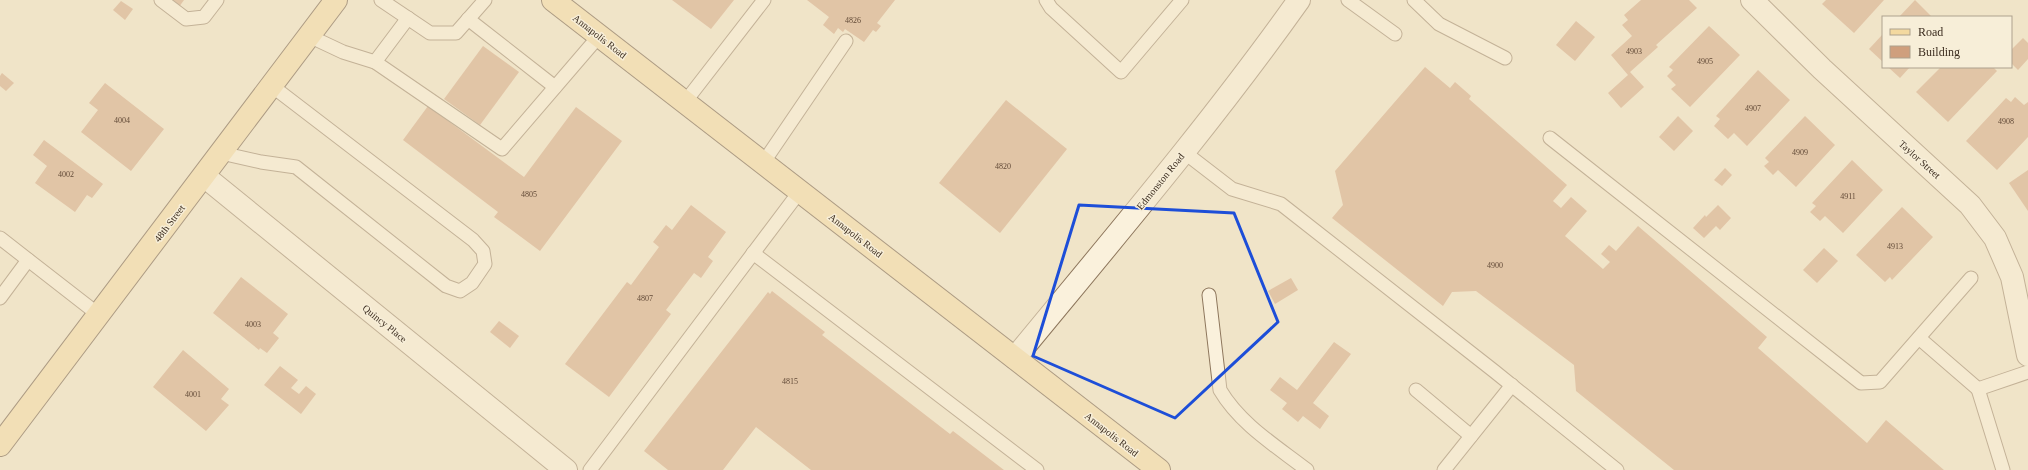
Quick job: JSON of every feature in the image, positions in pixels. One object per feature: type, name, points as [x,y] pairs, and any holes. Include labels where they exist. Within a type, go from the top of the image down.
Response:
[{"type":"main road","name":"48th Street","points":[[0,445],[336,0]]},
{"type":"main road","name":"Annapolis Road","points":[[553,0],[1159,470]]},
{"type":"street","name":"Edmonston Road","points":[[1015,358],[1184,152],[1266,46],[1299,0]]},
{"type":"street","name":"Taylor Street","points":[[1752,0],[1822,69],[1970,205],[1995,238],[2012,277],[2028,355]]},
{"type":"street","name":"Quincy Place","points":[[204,176],[566,470]]},
{"type":"lane","points":[[162,0],[186,19],[204,17],[217,0]]},
{"type":"lane","points":[[381,0],[430,33],[456,33],[485,0]]},
{"type":"lane","points":[[685,102],[764,0]]},
{"type":"lane","points":[[1046,0],[1050,8],[1121,72],[1182,0]]},
{"type":"lane","points":[[1348,0],[1395,34]]},
{"type":"lane","points":[[1414,0],[1439,24],[1505,58]]},
{"type":"lane","points":[[375,62],[408,18]]},
{"type":"lane","points":[[468,19],[555,87]]},
{"type":"lane","points":[[309,36],[343,52],[375,62],[502,149],[599,36]]},
{"type":"lane","points":[[763,163],[846,41]]},
{"type":"lane","points":[[221,153],[261,162],[296,167],[446,286],[460,291],[472,283],[485,264],[483,251],[473,240],[272,86]]},
{"type":"lane","points":[[1550,138],[1860,383],[1880,382],[1971,278]]},
{"type":"lane","points":[[1184,152],[1232,189],[1281,204],[1512,385],[1617,470]]},
{"type":"lane","points":[[590,470],[800,191]]},
{"type":"lane","points":[[0,238],[99,315]]},
{"type":"lane","points":[[753,253],[1037,470]]},
{"type":"lane","points":[[0,298],[28,260]]},
{"type":"lane","points":[[1209,295],[1220,390],[1226,401],[1243,420],[1307,470]]},
{"type":"lane","points":[[1919,338],[1978,388],[2004,470]]},
{"type":"lane","points":[[1978,388],[2028,372]]},
{"type":"lane","points":[[1444,470],[1512,385]]},
{"type":"lane","points":[[1416,390],[1471,436]]},
{"type":"highlighted area","points":[[1079,205],[1234,213],[1278,322],[1175,418],[1033,356]]},
{"type":"building","points":[[170,0],[184,0],[179,7]]},
{"type":"building","points":[[672,0],[734,0],[711,29]]},
{"type":"building","points":[[807,0],[895,0],[877,23],[881,26],[876,32],[873,30],[864,42],[845,29],[843,32],[838,28],[834,34],[823,25],[829,17]]},
{"type":"building","points":[[1641,0],[1689,0],[1697,8],[1656,45],[1658,47],[1630,72],[1644,87],[1621,108],[1608,93],[1628,75],[1611,55],[1632,36],[1622,25],[1628,20],[1624,15]]},
{"type":"building","points":[[1826,0],[1884,0],[1854,33],[1822,4]]},
{"type":"building","points":[[1915,0],[1931,16],[1900,16]]},
{"type":"building","points":[[121,1],[133,9],[125,20],[113,10]]},
{"type":"building","points":[[1576,21],[1595,37],[1575,61],[1556,45]]},
{"type":"building","points":[[1709,26],[1740,55],[1690,107],[1671,89],[1676,85],[1667,76],[1673,70],[1669,67]]},
{"type":"building","points":[[1882,35],[1882,61],[1869,49]]},
{"type":"building","points":[[2023,38],[2028,43],[2028,59],[2018,70],[2012,64],[2012,49]]},
{"type":"building","points":[[483,46],[519,72],[480,125],[444,99]]},
{"type":"building","points":[[1425,67],[1450,88],[1455,82],[1471,96],[1469,99],[1567,185],[1553,201],[1561,208],[1571,197],[1587,211],[1565,236],[1603,269],[1610,262],[1601,254],[1609,245],[1616,251],[1638,226],[1767,337],[1758,348],[1867,443],[1886,420],[1944,470],[1674,470],[1576,391],[1574,365],[1476,291],[1452,292],[1443,306],[1332,218],[1343,205],[1335,171]]},
{"type":"building","points":[[1889,68],[1909,68],[1900,78]]},
{"type":"building","points":[[1940,68],[1994,68],[1997,71],[1948,122],[1916,92]]},
{"type":"building","points":[[1758,70],[1790,100],[1747,146],[1734,133],[1728,139],[1714,126],[1720,119],[1716,116]]},
{"type":"building","points":[[2,73],[14,83],[6,91],[0,86],[0,76]]},
{"type":"building","points":[[105,83],[164,129],[131,171],[81,132],[98,110],[89,103]]},
{"type":"building","points":[[2015,97],[2024,105],[2028,102],[2028,137],[1997,170],[1966,141],[2006,98],[2011,102]]},
{"type":"building","points":[[1006,100],[1067,149],[1000,233],[939,183]]},
{"type":"building","points":[[428,106],[524,177],[576,107],[622,141],[540,251],[494,217],[498,212],[403,140]]},
{"type":"building","points":[[1678,116],[1693,131],[1674,151],[1659,137]]},
{"type":"building","points":[[1805,116],[1835,145],[1796,187],[1778,170],[1773,175],[1764,166],[1769,162],[1765,158]]},
{"type":"building","points":[[44,140],[103,184],[92,198],[87,195],[75,212],[35,183],[47,166],[33,155]]},
{"type":"building","points":[[1852,160],[1883,190],[1843,233],[1825,216],[1820,221],[1810,212],[1816,206],[1812,203]]},
{"type":"building","points":[[1725,168],[1732,175],[1722,186],[1714,180]]},
{"type":"building","points":[[2028,170],[2028,211],[2009,183]]},
{"type":"building","points":[[691,205],[726,232],[708,257],[713,261],[701,278],[694,273],[666,310],[671,314],[609,397],[565,364],[627,282],[631,285],[659,247],[653,242],[666,225],[672,230]]},
{"type":"building","points":[[1718,205],[1731,218],[1720,230],[1716,226],[1704,238],[1693,228],[1705,215],[1706,217]]},
{"type":"building","points":[[1902,207],[1933,237],[1892,280],[1890,277],[1885,282],[1856,255]]},
{"type":"building","points":[[1824,248],[1838,261],[1817,283],[1803,270]]},
{"type":"building","points":[[241,277],[288,314],[273,333],[279,338],[267,353],[260,348],[259,350],[213,313]]},
{"type":"building","points":[[1291,278],[1298,290],[1275,304],[1268,291]]},
{"type":"building","points":[[772,291],[825,332],[822,335],[950,434],[953,431],[1004,470],[811,470],[756,427],[723,470],[668,470],[644,451],[768,292],[770,294]]},
{"type":"building","points":[[499,321],[519,336],[510,348],[490,332]]},
{"type":"building","points":[[1334,342],[1351,354],[1313,403],[1329,416],[1320,429],[1303,416],[1298,422],[1282,409],[1287,403],[1270,390],[1280,377],[1297,390]]},
{"type":"building","points":[[183,350],[229,389],[221,399],[229,405],[206,431],[153,387]]},
{"type":"building","points":[[280,366],[298,380],[291,388],[299,394],[306,386],[316,394],[301,414],[264,385]]}]
